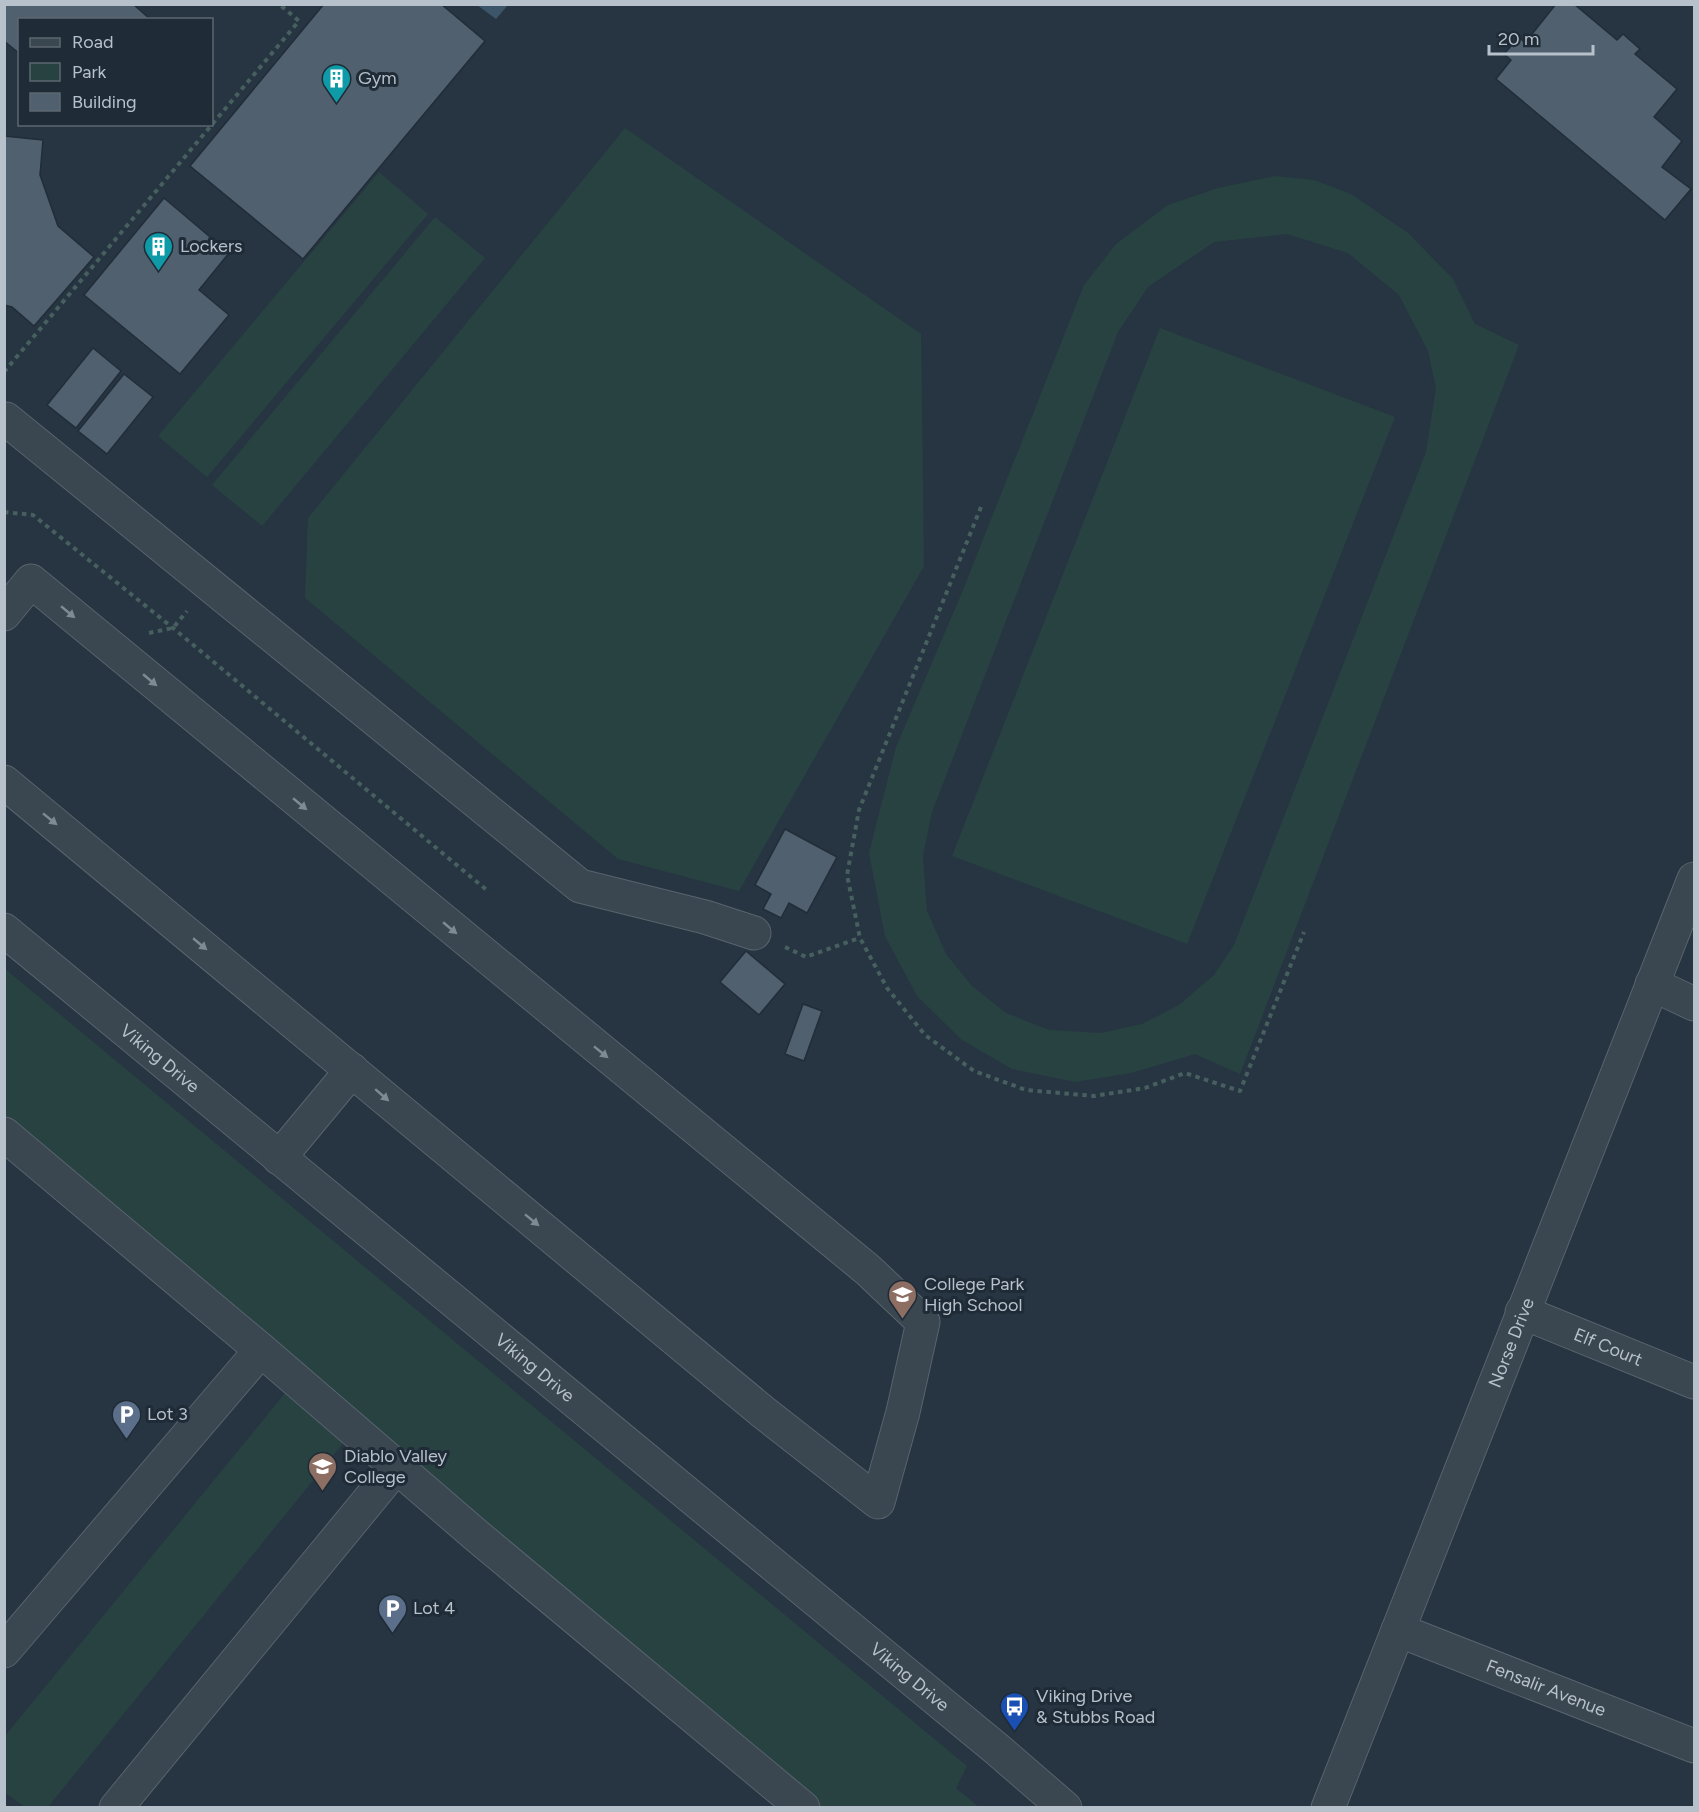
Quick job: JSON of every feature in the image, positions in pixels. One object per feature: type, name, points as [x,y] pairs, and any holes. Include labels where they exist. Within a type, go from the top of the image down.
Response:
[{"type":"street","points":[[4,421],[6,419],[210,583],[580,886],[705,917],[754,933]]},
{"type":"street","points":[[4,614],[31,581],[868,1270],[922,1322],[903,1412],[878,1502],[754,1404],[4,782]]},
{"type":"street","name":"Norse Drive","points":[[1328,1808],[1522,1312],[1695,879]]},
{"type":"street","name":"Viking Drive","points":[[4,930],[980,1735],[1065,1808]]},
{"type":"street","points":[[1652,984],[1695,1004]]},
{"type":"street","points":[[279,1158],[352,1070]]},
{"type":"street","points":[[4,1134],[261,1350],[477,1536],[803,1808]]},
{"type":"street","name":"Elf Court","points":[[1522,1312],[1695,1382]]},
{"type":"street","points":[[4,1651],[261,1350]]},
{"type":"street","points":[[116,1808],[397,1466]]},
{"type":"street","name":"Fensalir Avenue","points":[[1398,1630],[1695,1746]]},
{"type":"path","points":[[213,123],[299,21],[279,4]]},
{"type":"path","points":[[4,372],[211,126]]},
{"type":"path","points":[[981,507],[860,810],[847,875],[860,938],[887,988],[925,1035],[974,1071],[1026,1090],[1095,1096],[1145,1088],[1185,1073],[1240,1091],[1304,932]]},
{"type":"path","points":[[4,512],[33,515],[173,628],[489,892]]},
{"type":"path","points":[[754,933],[806,957],[860,938]]},
{"type":"green space","points":[[625,128],[921,334],[924,566],[739,891],[618,859],[305,598],[308,518]]},
{"type":"green space","points":[[379,172],[428,214],[207,477],[158,436]]},
{"type":"green space","points":[[1275,176],[1314,180],[1351,194],[1408,233],[1453,279],[1475,324],[1519,345],[1240,1074],[1195,1054],[1131,1073],[1075,1082],[1012,1069],[962,1040],[917,996],[885,936],[869,853],[896,747],[963,590],[1084,285],[1116,244],[1168,205],[1218,188]],"holes":[[[1287,234],[1348,253],[1399,295],[1428,351],[1436,388],[1426,452],[1234,945],[1214,975],[1179,1005],[1142,1024],[1101,1033],[1049,1030],[1006,1013],[972,986],[946,954],[927,911],[923,856],[932,812],[1118,332],[1148,287],[1214,242]]]},
{"type":"green space","points":[[435,217],[485,258],[262,526],[212,485]]},
{"type":"green space","points":[[1160,328],[1395,417],[1187,944],[952,856]]},
{"type":"green space","points":[[4,968],[967,1766],[956,1788],[979,1807],[803,1807],[354,1430],[48,1807],[25,1807],[5,1793],[5,1736],[295,1381],[5,1134]]},
{"type":"water","points":[[477,5],[508,5],[496,19]]},
{"type":"building","points":[[4,4],[133,4],[149,18],[18,18],[18,52],[4,41]]},
{"type":"building","name":"Gym","points":[[324,4],[441,4],[485,41],[303,259],[190,166]]},
{"type":"building","points":[[1556,4],[1574,4],[1617,40],[1623,34],[1640,49],[1635,54],[1677,89],[1654,117],[1682,141],[1662,167],[1691,189],[1665,220],[1496,79],[1511,60],[1504,54],[1519,37],[1525,43]]},
{"type":"building","points":[[4,136],[43,140],[40,175],[58,226],[94,257],[34,326],[12,307],[4,305]]},
{"type":"building","name":"Lockers","points":[[164,198],[229,253],[199,290],[229,315],[180,374],[84,295]]},
{"type":"building","points":[[93,348],[121,371],[76,428],[47,405]]},
{"type":"building","points":[[124,374],[153,397],[107,454],[78,431]]},
{"type":"building","points":[[785,829],[837,857],[807,913],[789,903],[781,918],[763,909],[771,894],[755,885]]},
{"type":"building","points":[[746,951],[785,984],[759,1015],[720,982]]},
{"type":"building","points":[[803,1004],[822,1011],[804,1061],[785,1054]]},
{"type":"place","name":"Gym","points":[[337,104]]},
{"type":"place","name":"Lockers","points":[[159,272]]},
{"type":"place","name":"College Park High School","points":[[903,1320]]},
{"type":"place","name":"Lot 3","points":[[126,1440]]},
{"type":"place","name":"Diablo Valley College","points":[[323,1492]]},
{"type":"place","name":"Lot 4","points":[[392,1634]]},
{"type":"place","name":"Viking Drive & Stubbs Road","points":[[1015,1732]]}]
